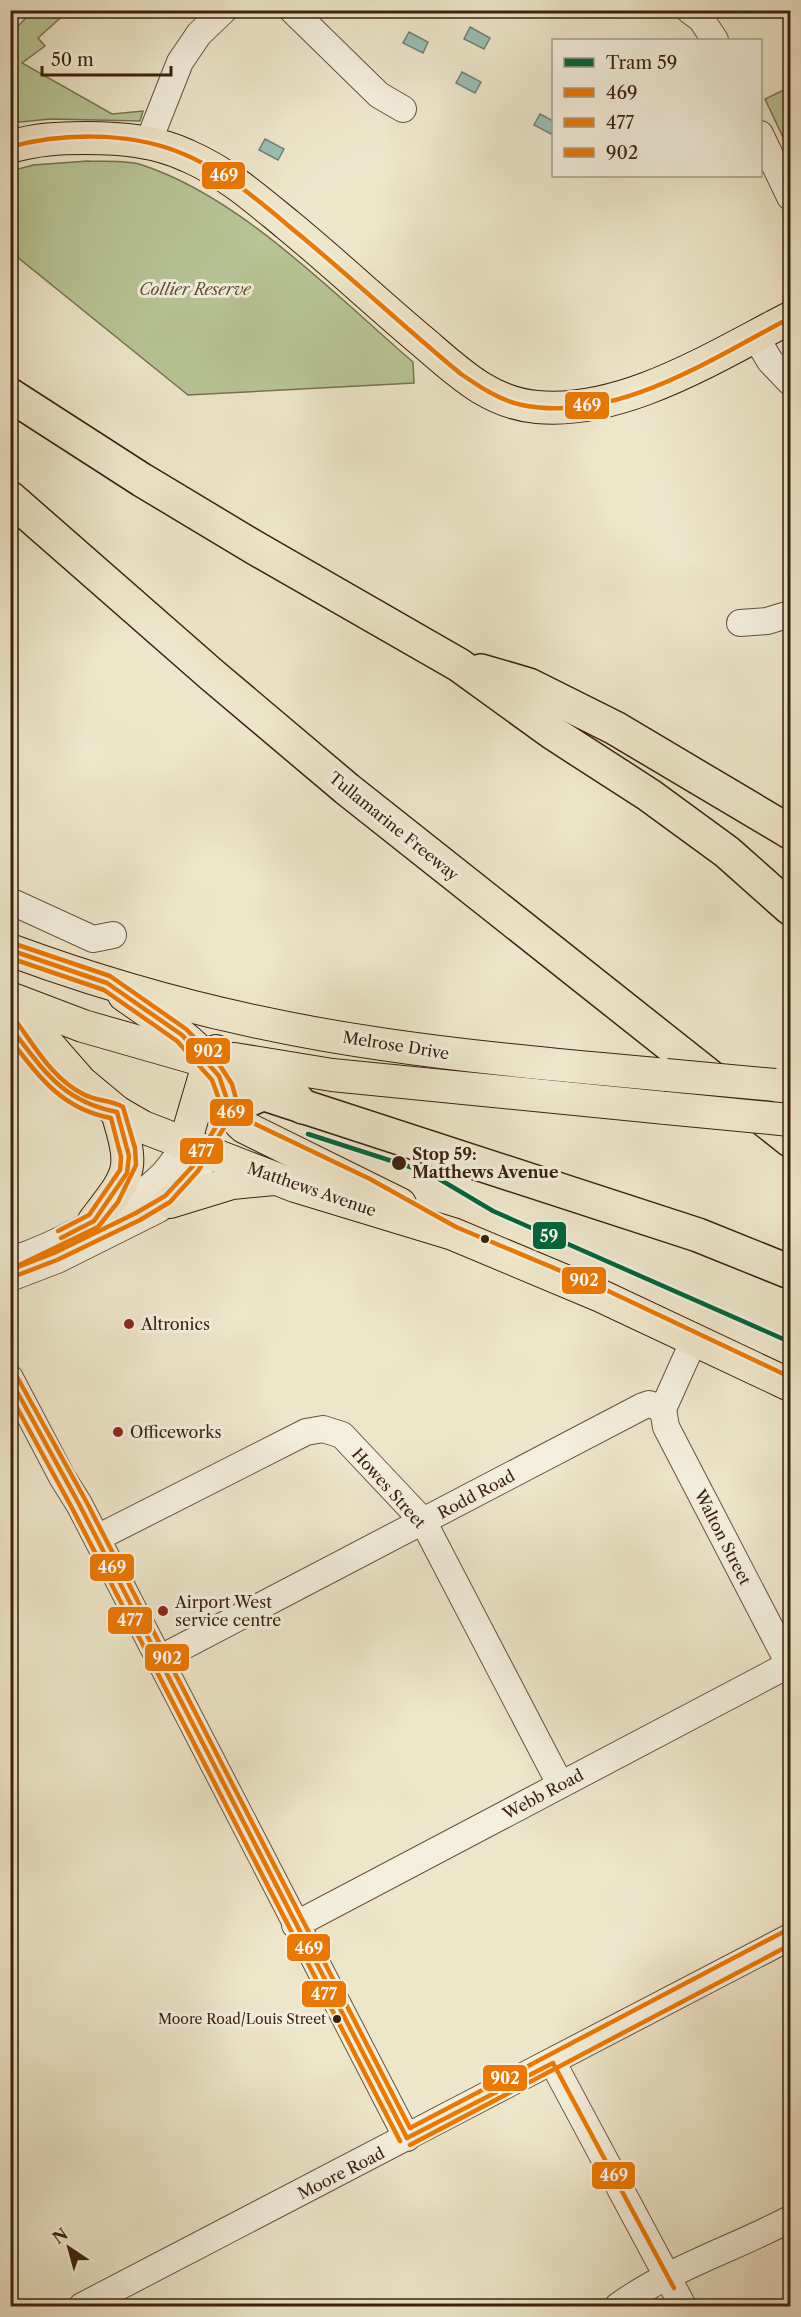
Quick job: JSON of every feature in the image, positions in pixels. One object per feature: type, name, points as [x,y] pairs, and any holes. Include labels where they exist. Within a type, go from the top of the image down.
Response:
[{"type":"highway","points":[[10,395],[257,549],[459,665],[553,733],[649,795],[727,852],[790,908]]},
{"type":"highway","name":"Tullamarine Freeway","points":[[10,498],[203,668],[347,789],[790,1140]]},
{"type":"highway","points":[[459,665],[539,690],[615,728],[790,832]]},
{"type":"highway","points":[[209,1062],[229,1081],[278,1078],[305,1108],[667,1224],[790,1272]]},
{"type":"highway","points":[[232,1114],[267,1080]]},
{"type":"main road","points":[[10,147],[57,138],[122,138],[187,155],[228,177],[360,285],[460,374],[484,392],[514,404],[568,407],[632,394],[790,318]]},
{"type":"main road","name":"Melrose Drive","points":[[10,950],[107,983],[259,1021],[379,1044],[462,1055],[783,1086]]},
{"type":"main road","points":[[107,983],[182,1035],[209,1062],[225,1087],[232,1114],[197,1148]]},
{"type":"main road","points":[[10,1000],[92,1029],[209,1062]]},
{"type":"main road","name":"Matthews Avenue","points":[[10,1000],[70,1072],[117,1112],[153,1131],[275,1179],[453,1234],[601,1296],[790,1385]]},
{"type":"main road","points":[[197,1148],[209,1062],[223,1042],[259,1021]]},
{"type":"main road","points":[[267,1080],[275,1044],[291,1028]]},
{"type":"main road","name":"Melrose Drive","points":[[267,1080],[666,1108],[790,1120]]},
{"type":"main road","points":[[94,1221],[119,1187],[128,1169],[128,1150],[117,1112]]},
{"type":"main road","name":"Matthews Avenue","points":[[232,1114],[244,1127],[367,1186],[453,1234]]},
{"type":"main road","points":[[170,1202],[232,1183],[275,1179]]},
{"type":"street","points":[[148,143],[188,48],[224,10]]},
{"type":"street","points":[[292,10],[371,89],[403,109]]},
{"type":"street","points":[[689,10],[701,19],[714,39]]},
{"type":"street","points":[[762,138],[790,197]]},
{"type":"street","points":[[755,336],[764,354],[790,382]]},
{"type":"street","points":[[740,623],[767,621],[790,614]]},
{"type":"street","points":[[10,901],[93,939],[113,935]]},
{"type":"street","points":[[10,1278],[57,1260],[140,1220],[170,1202],[191,1181],[197,1148]]},
{"type":"street","points":[[10,1261],[94,1221],[152,1185],[170,1166],[197,1148]]},
{"type":"street","points":[[663,1408],[694,1340]]},
{"type":"street","points":[[10,1378],[97,1538],[407,2138]]},
{"type":"street","name":"Rodd Road","points":[[159,1659],[643,1406],[649,1404],[663,1408]]},
{"type":"street","name":"Walton Street","points":[[663,1408],[666,1428],[790,1664]]},
{"type":"street","name":"Howes Street","points":[[97,1538],[306,1432],[323,1429],[342,1436],[423,1521],[560,1784]]},
{"type":"street","name":"Webb Road","points":[[295,1925],[790,1664]]},
{"type":"street","name":"Moore Road","points":[[82,2307],[553,2063],[790,1937]]},
{"type":"street","points":[[553,2063],[674,2290]]},
{"type":"street","points":[[634,2307],[674,2290],[747,2242],[790,2219]]},
{"type":"street","points":[[618,2307],[674,2290]]},
{"type":"green space","points":[[33,11],[68,11],[38,38],[45,46],[22,63],[112,114],[143,111],[140,121],[50,119],[11,123],[11,33]]},
{"type":"green space","points":[[790,87],[790,152],[765,99]]},
{"type":"green space","name":"Collier Reserve","points":[[88,161],[142,165],[179,180],[251,224],[285,250],[413,362],[414,383],[188,395],[11,252],[11,171],[33,165]]},
{"type":"water","points":[[470,27],[490,38],[484,49],[464,39]]},
{"type":"water","points":[[409,32],[428,42],[423,53],[403,43]]},
{"type":"water","points":[[462,72],[481,82],[475,93],[456,83]]},
{"type":"water","points":[[540,114],[552,120],[552,134],[534,125]]},
{"type":"water","points":[[265,139],[284,149],[278,160],[259,150]]},
{"type":"tram line","name":"59","points":[[308,1134],[429,1173],[493,1211],[790,1342]]},
{"type":"transit line","name":"469","points":[[10,147],[72,137],[136,140],[176,151],[209,166],[268,209],[461,374],[498,396],[522,405],[557,408],[592,405],[627,397],[695,369],[790,318]]},
{"type":"transit line","name":"902","points":[[12,943],[110,976],[186,1029],[215,1058],[232,1084],[239,1110],[249,1121],[370,1179],[456,1227],[604,1289],[790,1377]]},
{"type":"transit line","name":"469","points":[[10,950],[107,983],[182,1035],[219,1076],[232,1114],[198,1171],[170,1202],[140,1220],[57,1260],[10,1278]]},
{"type":"transit line","name":"477","points":[[10,958],[104,990],[177,1041],[212,1080],[224,1113],[192,1167],[165,1196],[136,1213],[54,1253],[10,1270]]},
{"type":"transit line","name":"902","points":[[13,1268],[98,1227],[118,1202],[136,1165],[135,1148],[123,1107],[88,1096],[72,1088],[45,1062],[16,1021]]},
{"type":"transit line","name":"469","points":[[10,1027],[44,1069],[67,1091],[81,1100],[117,1112],[129,1156],[127,1173],[94,1221],[61,1238]]},
{"type":"transit line","name":"477","points":[[10,1039],[31,1066],[65,1099],[94,1114],[111,1118],[121,1157],[120,1170],[89,1215],[58,1231]]},
{"type":"transit line","name":"902","points":[[17,1377],[86,1501],[410,2128],[787,1930]]},
{"type":"transit line","name":"469","points":[[10,1379],[79,1504],[407,2138]]},
{"type":"transit line","name":"477","points":[[10,1395],[72,1508],[400,2141]]},
{"type":"transit line","name":"477","points":[[410,2145],[790,1945]]},
{"type":"transit line","name":"469","points":[[553,2063],[674,2288]]},
{"type":"transit line","name":"469","points":[[407,2138],[553,2063]]},
{"type":"place","name":"Stop 59: Matthews Avenue","points":[[399,1163]]},
{"type":"place","name":"Altronics","points":[[129,1324]]},
{"type":"place","name":"Officeworks","points":[[118,1432]]},
{"type":"place","name":"Airport West service centre","points":[[163,1611]]},
{"type":"place","name":"Moore Road/Louis Street","points":[[337,2019]]}]
